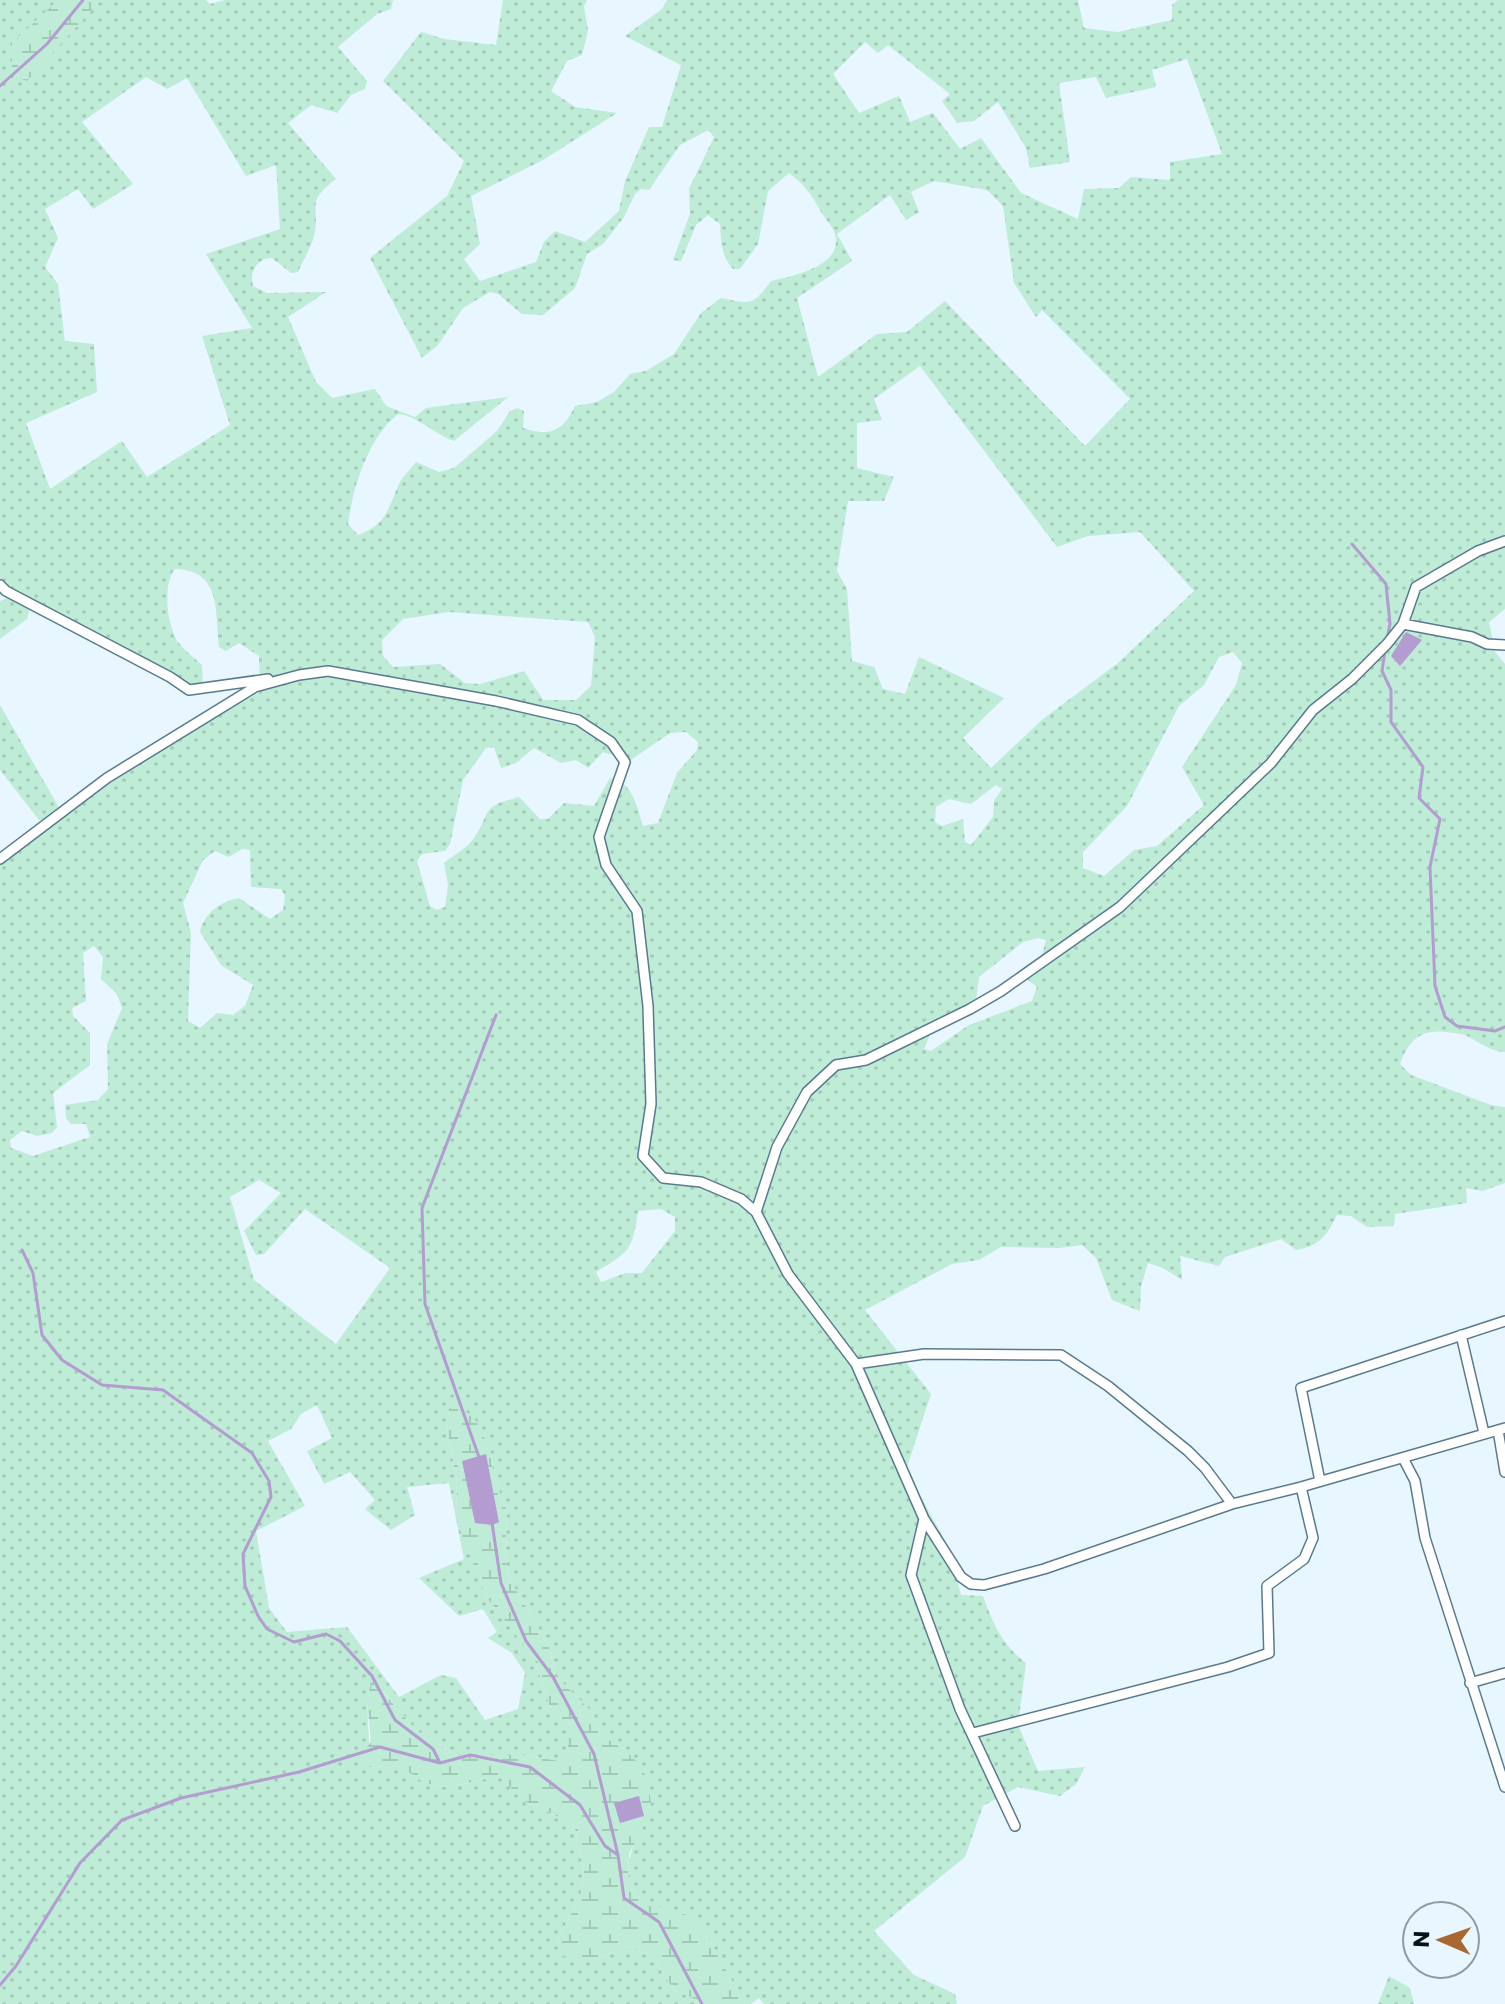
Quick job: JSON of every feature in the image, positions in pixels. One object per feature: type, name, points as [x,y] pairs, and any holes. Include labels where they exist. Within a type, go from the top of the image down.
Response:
[{"type":"street","points":[[756,1212],[777,1147],[807,1092],[836,1065],[866,1060],[970,1009],[1001,991],[1120,907],[1271,763],[1313,710],[1352,679],[1384,646],[1403,624],[1416,587],[1478,551],[1505,541]]},
{"type":"street","points":[[0,585],[189,690],[328,671],[496,701],[578,720],[611,742],[625,762],[599,837],[606,865],[637,911],[649,1020],[651,1104],[643,1156],[663,1178],[701,1182],[741,1199],[756,1212],[788,1274],[856,1364],[924,1519],[961,1577],[971,1584],[984,1585],[1044,1569],[1232,1504],[1502,1429],[1505,1472]]},
{"type":"street","points":[[1403,624],[1472,637],[1487,644],[1505,645]]},
{"type":"street","points":[[0,859],[107,778],[255,687],[299,675]]},
{"type":"street","points":[[1320,1481],[1301,1388],[1505,1321]]},
{"type":"street","points":[[1461,1335],[1484,1433]]},
{"type":"street","points":[[856,1364],[924,1354],[1061,1355],[1108,1386],[1188,1451],[1232,1504]]},
{"type":"street","points":[[1403,1458],[1415,1481],[1425,1538],[1505,1787]]},
{"type":"street","points":[[973,1733],[1228,1667],[1269,1653],[1267,1586],[1304,1559],[1313,1538],[1301,1487]]},
{"type":"street","points":[[924,1519],[911,1575],[960,1709],[1015,1826]]},
{"type":"street","points":[[1470,1683],[1505,1673]]},
{"type":"green space","points":[[0,0],[58,0],[12,43],[26,81],[101,0],[206,0],[210,4],[225,0],[393,0],[391,9],[377,14],[338,47],[367,81],[365,89],[351,95],[337,113],[311,105],[288,123],[336,179],[317,200],[314,236],[298,272],[291,273],[272,258],[262,260],[255,267],[253,286],[267,293],[326,292],[288,317],[316,382],[332,398],[375,389],[386,406],[415,417],[426,408],[508,397],[454,441],[405,415],[398,414],[387,424],[370,450],[358,479],[348,524],[358,535],[382,520],[400,482],[416,462],[439,472],[454,468],[497,431],[510,411],[517,408],[524,411],[523,428],[548,432],[560,427],[575,406],[597,402],[614,392],[630,374],[646,371],[674,354],[701,313],[721,298],[750,302],[771,281],[825,262],[836,245],[834,231],[814,200],[789,173],[768,191],[758,244],[740,269],[733,269],[726,259],[720,224],[708,215],[696,225],[681,261],[673,260],[690,214],[689,189],[714,137],[708,130],[680,145],[649,190],[641,189],[635,194],[624,217],[603,244],[587,254],[575,288],[543,315],[522,314],[498,294],[490,292],[463,308],[438,345],[422,358],[370,258],[447,196],[464,161],[383,81],[421,32],[444,39],[496,45],[503,0],[587,0],[584,6],[588,31],[582,55],[567,61],[551,91],[575,107],[617,113],[543,160],[471,196],[480,244],[464,259],[480,281],[536,262],[544,242],[555,231],[585,242],[619,211],[625,181],[649,127],[662,127],[681,65],[625,36],[662,9],[667,0],[1078,0],[1084,28],[1118,32],[1172,20],[1172,5],[1178,0],[1505,0],[1505,609],[1489,622],[1495,652],[1505,664],[1505,1052],[1489,1048],[1463,1034],[1429,1032],[1422,1034],[1407,1048],[1400,1064],[1411,1075],[1491,1105],[1505,1107],[1505,1183],[1482,1191],[1466,1188],[1467,1203],[1395,1214],[1394,1226],[1367,1227],[1351,1216],[1337,1215],[1322,1238],[1311,1246],[1296,1250],[1281,1239],[1225,1257],[1219,1266],[1180,1256],[1182,1280],[1148,1263],[1141,1286],[1140,1311],[1112,1300],[1096,1258],[1082,1245],[1059,1248],[1001,1247],[979,1260],[952,1264],[865,1310],[931,1394],[906,1470],[948,1546],[961,1595],[983,1596],[999,1633],[1026,1663],[1018,1725],[1038,1771],[1085,1767],[1076,1784],[1060,1796],[1018,1787],[983,1806],[965,1857],[874,1931],[914,1975],[955,1994],[957,2004],[764,2004],[759,1998],[745,2004],[706,1934],[636,1897],[630,1885],[629,1861],[651,1802],[624,1749],[604,1737],[589,1709],[555,1675],[549,1646],[510,1580],[505,1557],[507,1511],[493,1476],[491,1453],[446,1424],[457,1481],[456,1517],[487,1598],[534,1658],[549,1704],[568,1730],[568,1747],[560,1761],[521,1755],[457,1755],[416,1730],[384,1692],[370,1686],[370,1767],[401,1766],[425,1782],[445,1786],[501,1778],[524,1801],[574,1824],[584,1871],[581,1895],[557,1941],[594,1959],[630,1946],[652,1957],[674,1990],[695,1999],[697,2004],[0,2004],[0,861],[113,777],[260,692],[259,656],[239,643],[226,651],[219,647],[213,595],[209,585],[190,571],[175,569],[168,584],[168,605],[174,635],[202,665],[203,686],[191,686],[99,634],[31,604],[27,619],[0,639],[0,601],[12,596],[0,586]],"holes":[[[865,42],[878,53],[888,45],[950,94],[942,101],[957,123],[974,121],[998,102],[1026,148],[1030,168],[1070,162],[1059,83],[1096,77],[1106,98],[1156,87],[1152,70],[1187,59],[1222,154],[1170,162],[1170,180],[1131,177],[1119,188],[1084,189],[1078,219],[1021,193],[981,138],[960,149],[933,113],[910,122],[899,96],[859,113],[833,74]],[[146,77],[167,89],[187,78],[246,176],[276,165],[280,229],[206,254],[252,328],[202,336],[230,425],[147,477],[122,441],[50,489],[26,423],[97,392],[94,344],[65,341],[58,284],[45,267],[58,238],[45,209],[78,189],[93,209],[133,184],[82,122]],[[934,181],[987,190],[1003,206],[1014,283],[1036,317],[1042,310],[1130,399],[1085,446],[945,301],[907,332],[877,334],[818,377],[797,298],[852,261],[837,234],[890,195],[906,220],[919,212],[911,192]],[[920,366],[1057,547],[1088,536],[1140,532],[1194,591],[1118,663],[1043,719],[991,768],[963,738],[1004,698],[919,657],[905,694],[883,689],[874,667],[852,661],[847,589],[837,571],[848,501],[884,501],[894,477],[857,468],[857,423],[882,420],[874,399]],[[449,612],[588,622],[595,637],[591,686],[576,700],[543,700],[524,671],[480,684],[465,683],[440,664],[393,667],[383,656],[382,640],[403,619]],[[1233,652],[1242,663],[1236,685],[1182,767],[1204,805],[1157,846],[1134,850],[1104,876],[1083,868],[1083,852],[1127,806],[1179,706],[1204,685],[1219,657]],[[686,732],[698,742],[697,750],[677,773],[658,823],[643,826],[629,790],[618,780],[610,778],[594,806],[564,803],[548,819],[540,819],[519,797],[492,807],[471,842],[444,863],[448,885],[445,907],[437,910],[430,906],[417,861],[422,854],[445,851],[450,844],[463,780],[486,748],[494,747],[501,768],[516,763],[534,748],[561,763],[576,760],[588,768],[603,752],[631,760],[670,733]],[[996,785],[1002,789],[994,801],[993,817],[971,845],[965,842],[963,819],[942,826],[935,822],[936,807],[949,799],[971,804]],[[242,849],[250,850],[251,887],[281,889],[285,896],[283,910],[270,919],[239,898],[225,902],[205,919],[200,932],[221,965],[253,985],[245,1006],[233,1015],[217,1013],[200,1028],[188,1021],[191,933],[183,903],[203,860],[215,851],[229,857]],[[1038,938],[1046,940],[1042,955],[1024,970],[1024,977],[1037,987],[1032,1001],[969,1025],[931,1051],[924,1049],[933,1028],[975,1007],[979,977],[1023,942]],[[94,946],[103,957],[101,979],[117,994],[122,1008],[107,1044],[108,1089],[98,1100],[65,1105],[66,1118],[71,1124],[86,1124],[90,1137],[33,1156],[11,1148],[10,1140],[22,1131],[37,1136],[52,1133],[57,1127],[53,1093],[90,1065],[90,1033],[73,1016],[72,1008],[86,1001],[83,953]],[[259,1180],[281,1193],[244,1231],[256,1255],[264,1254],[305,1209],[390,1268],[336,1344],[254,1280],[230,1197]],[[661,1209],[675,1217],[675,1231],[642,1273],[626,1273],[601,1282],[596,1272],[623,1254],[634,1234],[638,1211]],[[317,1405],[332,1438],[307,1451],[324,1484],[350,1472],[375,1500],[365,1509],[391,1530],[415,1515],[407,1487],[449,1483],[464,1559],[419,1578],[459,1616],[483,1609],[497,1632],[488,1638],[512,1653],[525,1673],[518,1709],[485,1720],[456,1678],[441,1675],[399,1697],[347,1627],[287,1632],[269,1608],[256,1531],[305,1506],[268,1441],[291,1429],[301,1414]]]},
{"type":"green space","points":[[58,0],[101,0],[27,81],[12,75],[12,43]]},
{"type":"green space","points":[[0,705],[57,804],[59,811],[47,820],[39,820],[0,770]]},
{"type":"green space","points":[[456,1404],[475,1419],[491,1453],[493,1476],[507,1511],[505,1557],[510,1580],[549,1646],[555,1675],[589,1709],[604,1737],[624,1749],[640,1765],[647,1779],[651,1802],[644,1825],[629,1854],[628,1876],[632,1891],[651,1904],[689,1916],[706,1934],[745,2004],[697,2004],[695,1999],[674,1990],[652,1957],[630,1946],[594,1959],[563,1956],[557,1941],[581,1895],[584,1871],[574,1824],[524,1801],[501,1778],[455,1786],[435,1785],[401,1766],[372,1767],[358,1759],[371,1742],[367,1702],[370,1686],[378,1686],[416,1730],[457,1755],[521,1755],[560,1761],[568,1747],[568,1730],[549,1704],[534,1658],[487,1598],[460,1530],[456,1518],[457,1481],[446,1424],[449,1409]],"holes":[[[486,1455],[499,1522],[462,1461]]]},
{"type":"green space","points":[[1389,1976],[1410,1988],[1414,2004],[1378,2004]]},
{"type":"shaded area","points":[[1406,632],[1422,640],[1400,666],[1391,656]]},
{"type":"shaded area","points":[[486,1454],[499,1522],[492,1525],[475,1523],[462,1461]]},
{"type":"shaded area","points":[[639,1796],[644,1816],[620,1823],[614,1803]]},
{"type":"waterway","points":[[0,86],[47,44],[83,0]]},
{"type":"waterway","points":[[1352,544],[1386,584],[1390,624],[1387,639]]},
{"type":"waterway","points":[[1385,651],[1382,671],[1391,690],[1391,722],[1423,767],[1419,798],[1440,819],[1430,867],[1435,986],[1445,1017],[1457,1026],[1495,1031],[1505,1027]]},
{"type":"waterway","points":[[480,1460],[425,1304],[422,1208],[496,1015]]},
{"type":"waterway","points":[[22,1250],[33,1273],[42,1335],[62,1360],[102,1385],[163,1390],[252,1453],[269,1481],[271,1497],[243,1554],[245,1586],[258,1616],[267,1629],[294,1642],[326,1634],[340,1641],[372,1676],[395,1720],[433,1749],[440,1763]]},
{"type":"waterway","points":[[492,1523],[501,1583],[526,1641],[553,1677],[594,1754],[618,1855],[624,1898],[659,1922],[702,2004]]},
{"type":"waterway","points":[[0,1985],[16,1966],[80,1863],[122,1820],[181,1798],[299,1772],[380,1747],[440,1763],[470,1755],[530,1767],[580,1805],[605,1846],[618,1855]]}]
